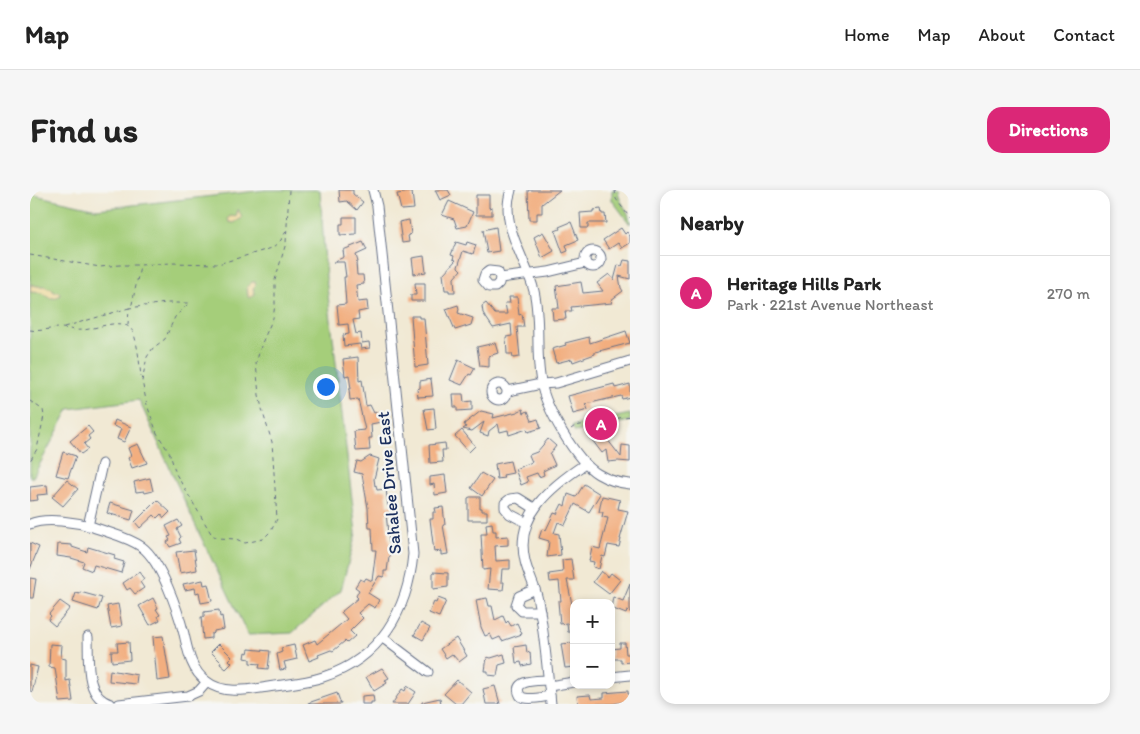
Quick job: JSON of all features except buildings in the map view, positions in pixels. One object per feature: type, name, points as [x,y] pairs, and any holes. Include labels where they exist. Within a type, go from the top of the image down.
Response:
[{"type":"street","name":"Sahalee Drive East","points":[[207,682],[226,690],[240,691],[306,681],[325,676],[348,666],[360,659],[383,638],[401,608],[408,589],[413,554],[377,206],[373,190]]},
{"type":"street","points":[[512,190],[508,205],[509,222],[529,274],[536,302],[541,384],[550,407],[566,437],[585,464],[597,474],[611,480],[630,484]]},
{"type":"street","points":[[500,278],[548,272],[585,263]]},
{"type":"street","points":[[508,390],[556,383],[630,361]]},
{"type":"street","points":[[88,526],[102,464]]},
{"type":"street","points":[[570,682],[548,683],[524,682],[518,690],[520,695],[525,698],[550,700],[548,683],[540,611],[523,550],[527,523],[534,508],[545,494],[562,479],[585,464]]},
{"type":"street","points":[[527,523],[510,514],[504,508],[505,503],[510,499],[518,498],[534,508]]},
{"type":"street","points":[[30,524],[48,520],[88,526],[137,543],[152,557],[157,565],[175,607],[192,663],[198,674],[207,682],[199,691],[188,696],[119,704]]},
{"type":"street","points":[[535,589],[518,596],[516,605],[522,611],[540,611]]},
{"type":"street","points":[[88,637],[92,688],[99,699],[111,704]]},
{"type":"street","points":[[383,638],[428,672]]},
{"type":"street","points":[[615,677],[630,675]]},
{"type":"path","points":[[61,328],[82,330],[120,324],[128,325],[133,330],[147,405],[156,432],[170,454],[176,474],[212,535],[218,538],[236,539],[245,543],[263,539],[271,531],[276,519],[276,488],[272,442],[259,395],[256,363],[276,305],[275,280],[286,244],[290,190]]},
{"type":"path","points":[[615,190],[616,199],[630,218]]},
{"type":"path","points":[[30,255],[100,267],[119,265],[140,266],[171,262],[218,264],[272,248],[288,228]]},
{"type":"path","points":[[128,325],[129,308],[132,304],[140,266]]},
{"type":"path","points":[[30,330],[37,332],[73,326],[129,308],[166,303],[189,303],[175,317],[165,339],[153,348],[147,357],[142,381]]},
{"type":"path","points":[[30,401],[43,410],[44,416],[37,449],[30,461]]},
{"type":"path","points":[[571,429],[575,426],[630,416]]},
{"type":"green space","points":[[266,190],[320,190],[326,278],[356,533],[341,590],[292,633],[248,635],[199,533],[139,400],[69,409],[33,477],[30,477],[30,194],[97,209]]},
{"type":"green space","points":[[612,190],[618,190],[620,200],[630,219],[630,224],[612,200]]},
{"type":"green space","points":[[630,414],[630,421],[575,432],[572,426]]},
{"type":"sand","points":[[238,209],[242,218],[234,223],[229,222],[228,218],[231,216],[236,217]]},
{"type":"sand","points":[[252,282],[255,282],[256,285],[253,288],[255,294],[250,298],[248,297],[247,287]]},
{"type":"sand","points":[[31,284],[51,288],[54,292],[59,292],[60,295],[57,298],[49,298],[43,293],[30,292]]},
{"type":"place","name":"Heritage Hills Park","points":[[601,424]]}]
